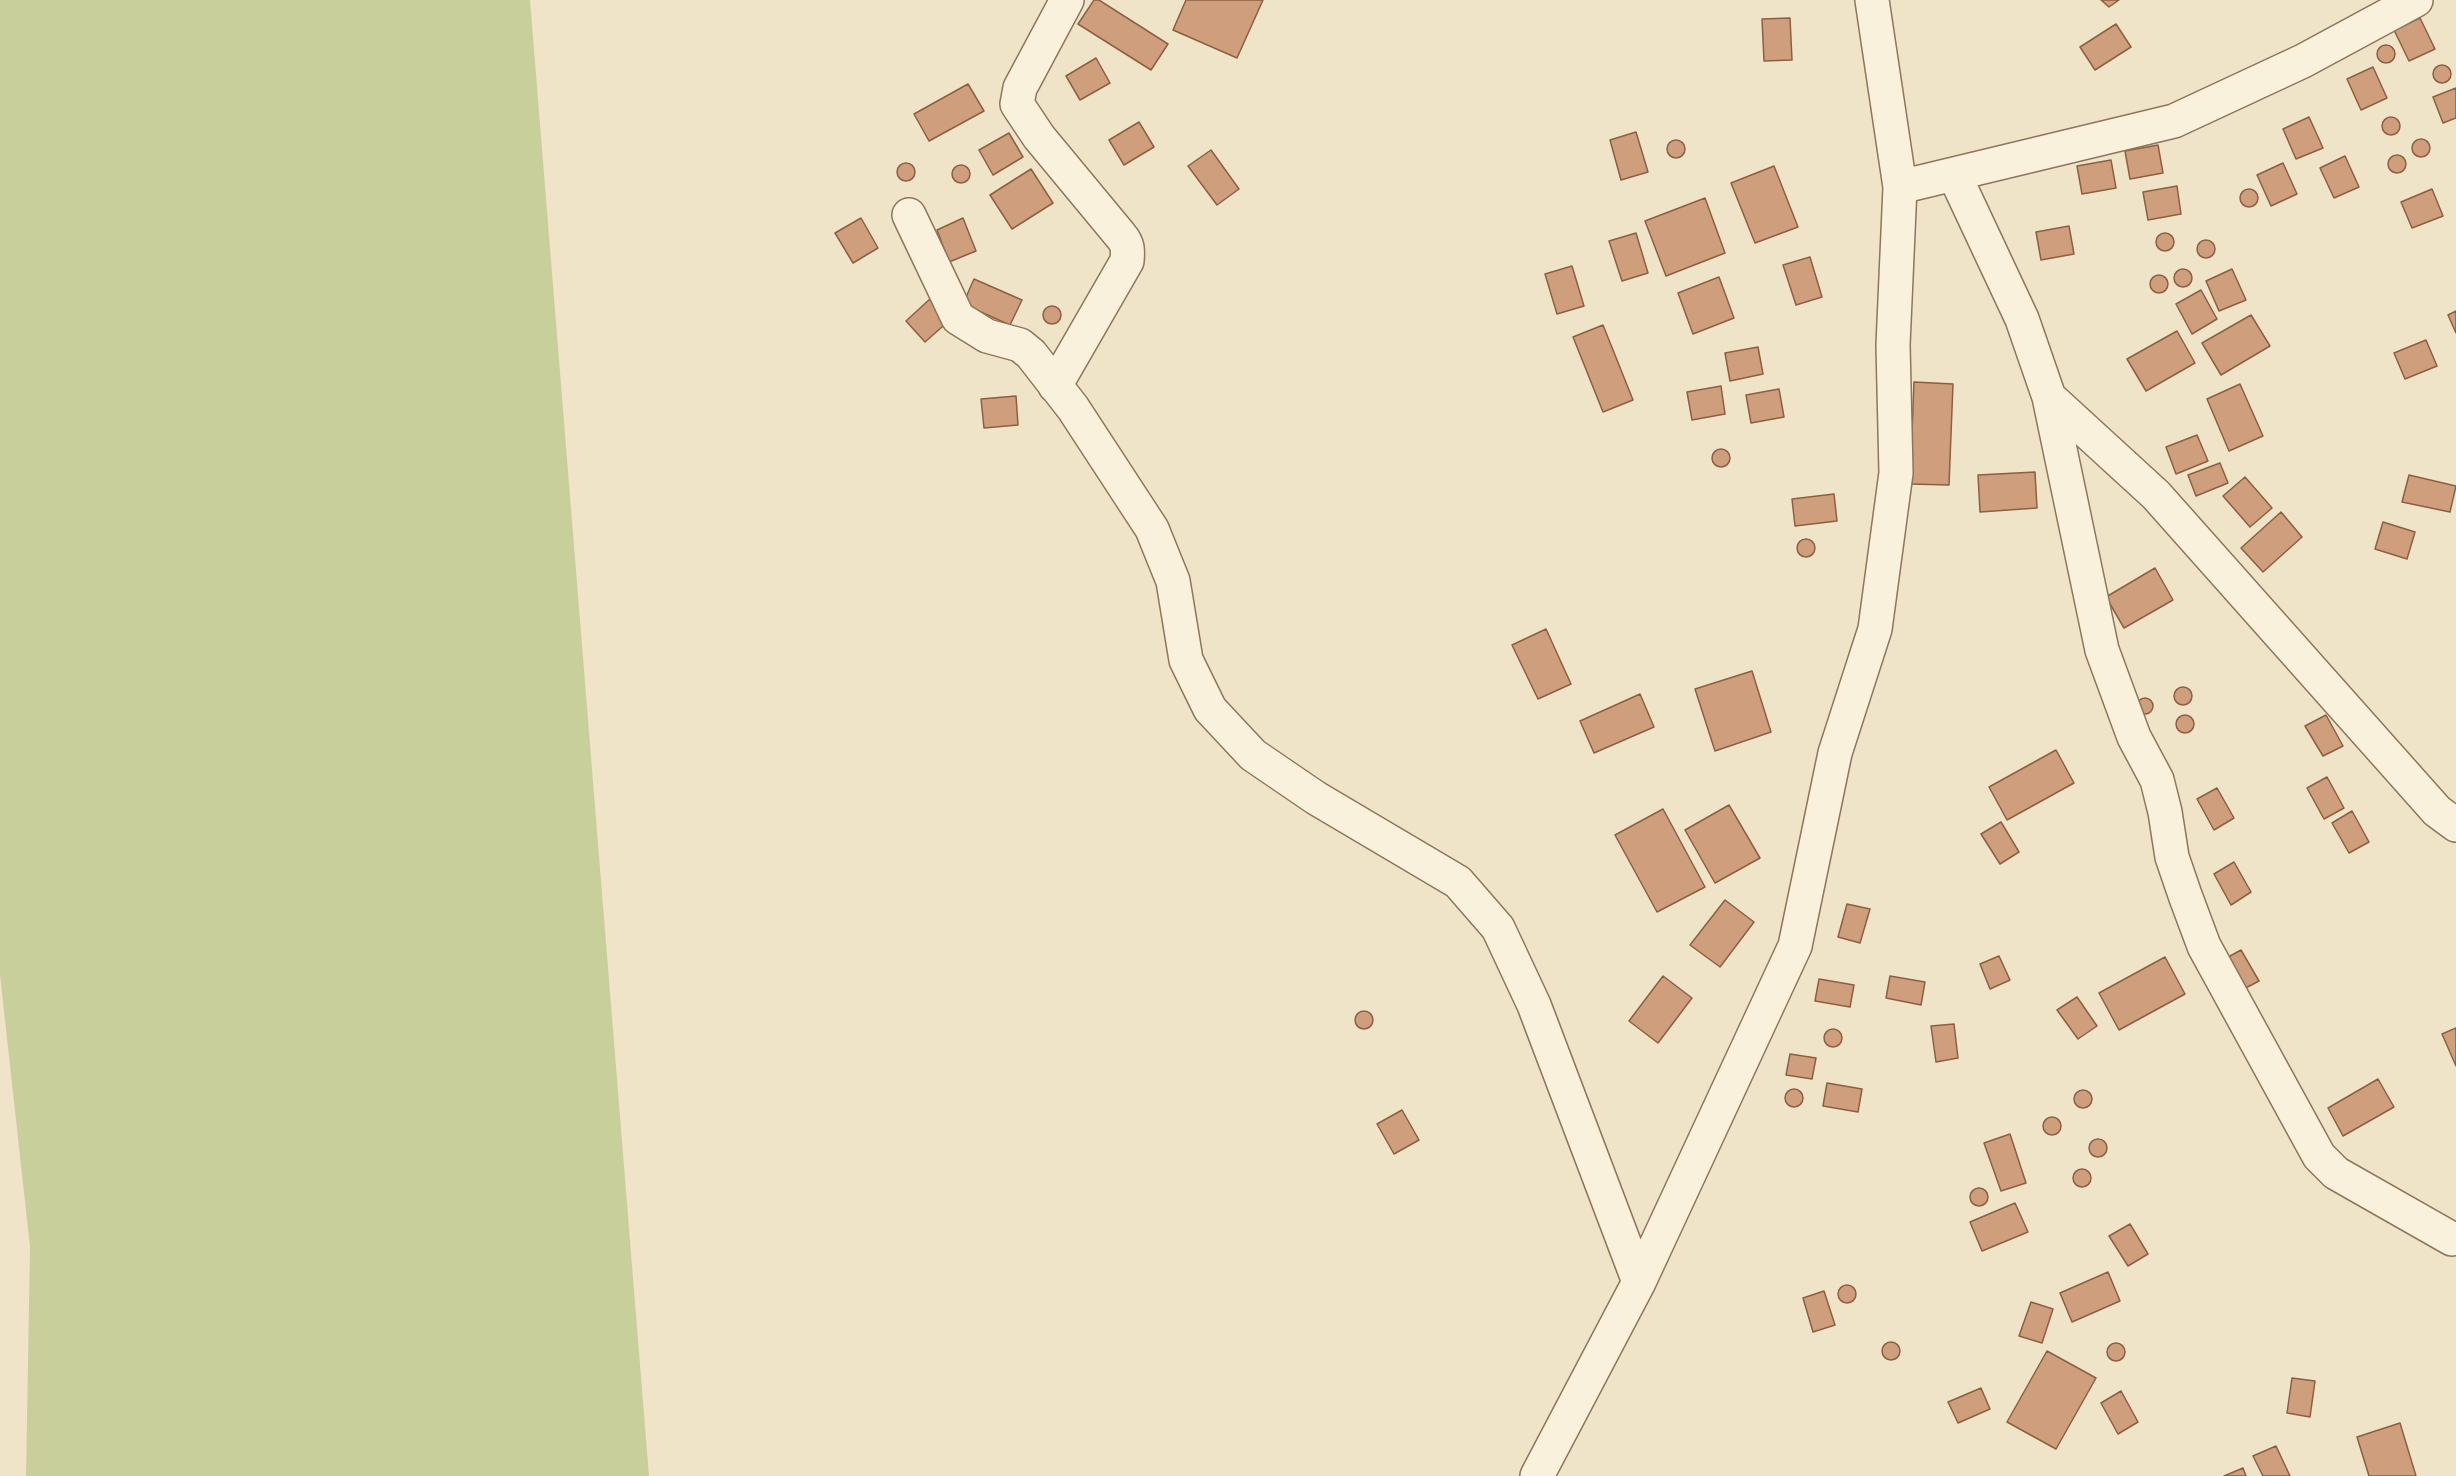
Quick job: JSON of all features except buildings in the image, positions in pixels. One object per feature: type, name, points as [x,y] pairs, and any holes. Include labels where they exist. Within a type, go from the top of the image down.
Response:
[{"type":"street","points":[[1055,386],[1127,261],[1128,252],[1127,243],[1039,137],[1017,104],[1020,88],[1067,0]]},
{"type":"street","points":[[1537,1476],[1639,1282],[1795,946],[1836,753],[1875,629],[1896,473],[1893,345],[1900,187],[1872,0]]},
{"type":"street","points":[[1900,187],[2174,121],[2303,61],[2416,0]]},
{"type":"street","points":[[1954,174],[2022,319],[2049,398],[2102,650],[2134,737],[2157,780],[2172,856],[2204,946],[2319,1156],[2336,1173],[2452,1239]]},
{"type":"street","points":[[909,215],[958,318],[987,336],[1020,345],[1031,354],[1073,408],[1152,529],[1173,581],[1186,660],[1210,709],[1252,755],[1316,798],[1458,882],[1498,928],[1534,1005],[1639,1282]]},
{"type":"street","points":[[2049,398],[2156,495],[2437,811],[2456,825]]},
{"type":"green space","points":[[0,0],[530,0],[649,1476],[26,1476],[30,1247],[0,975]]}]
